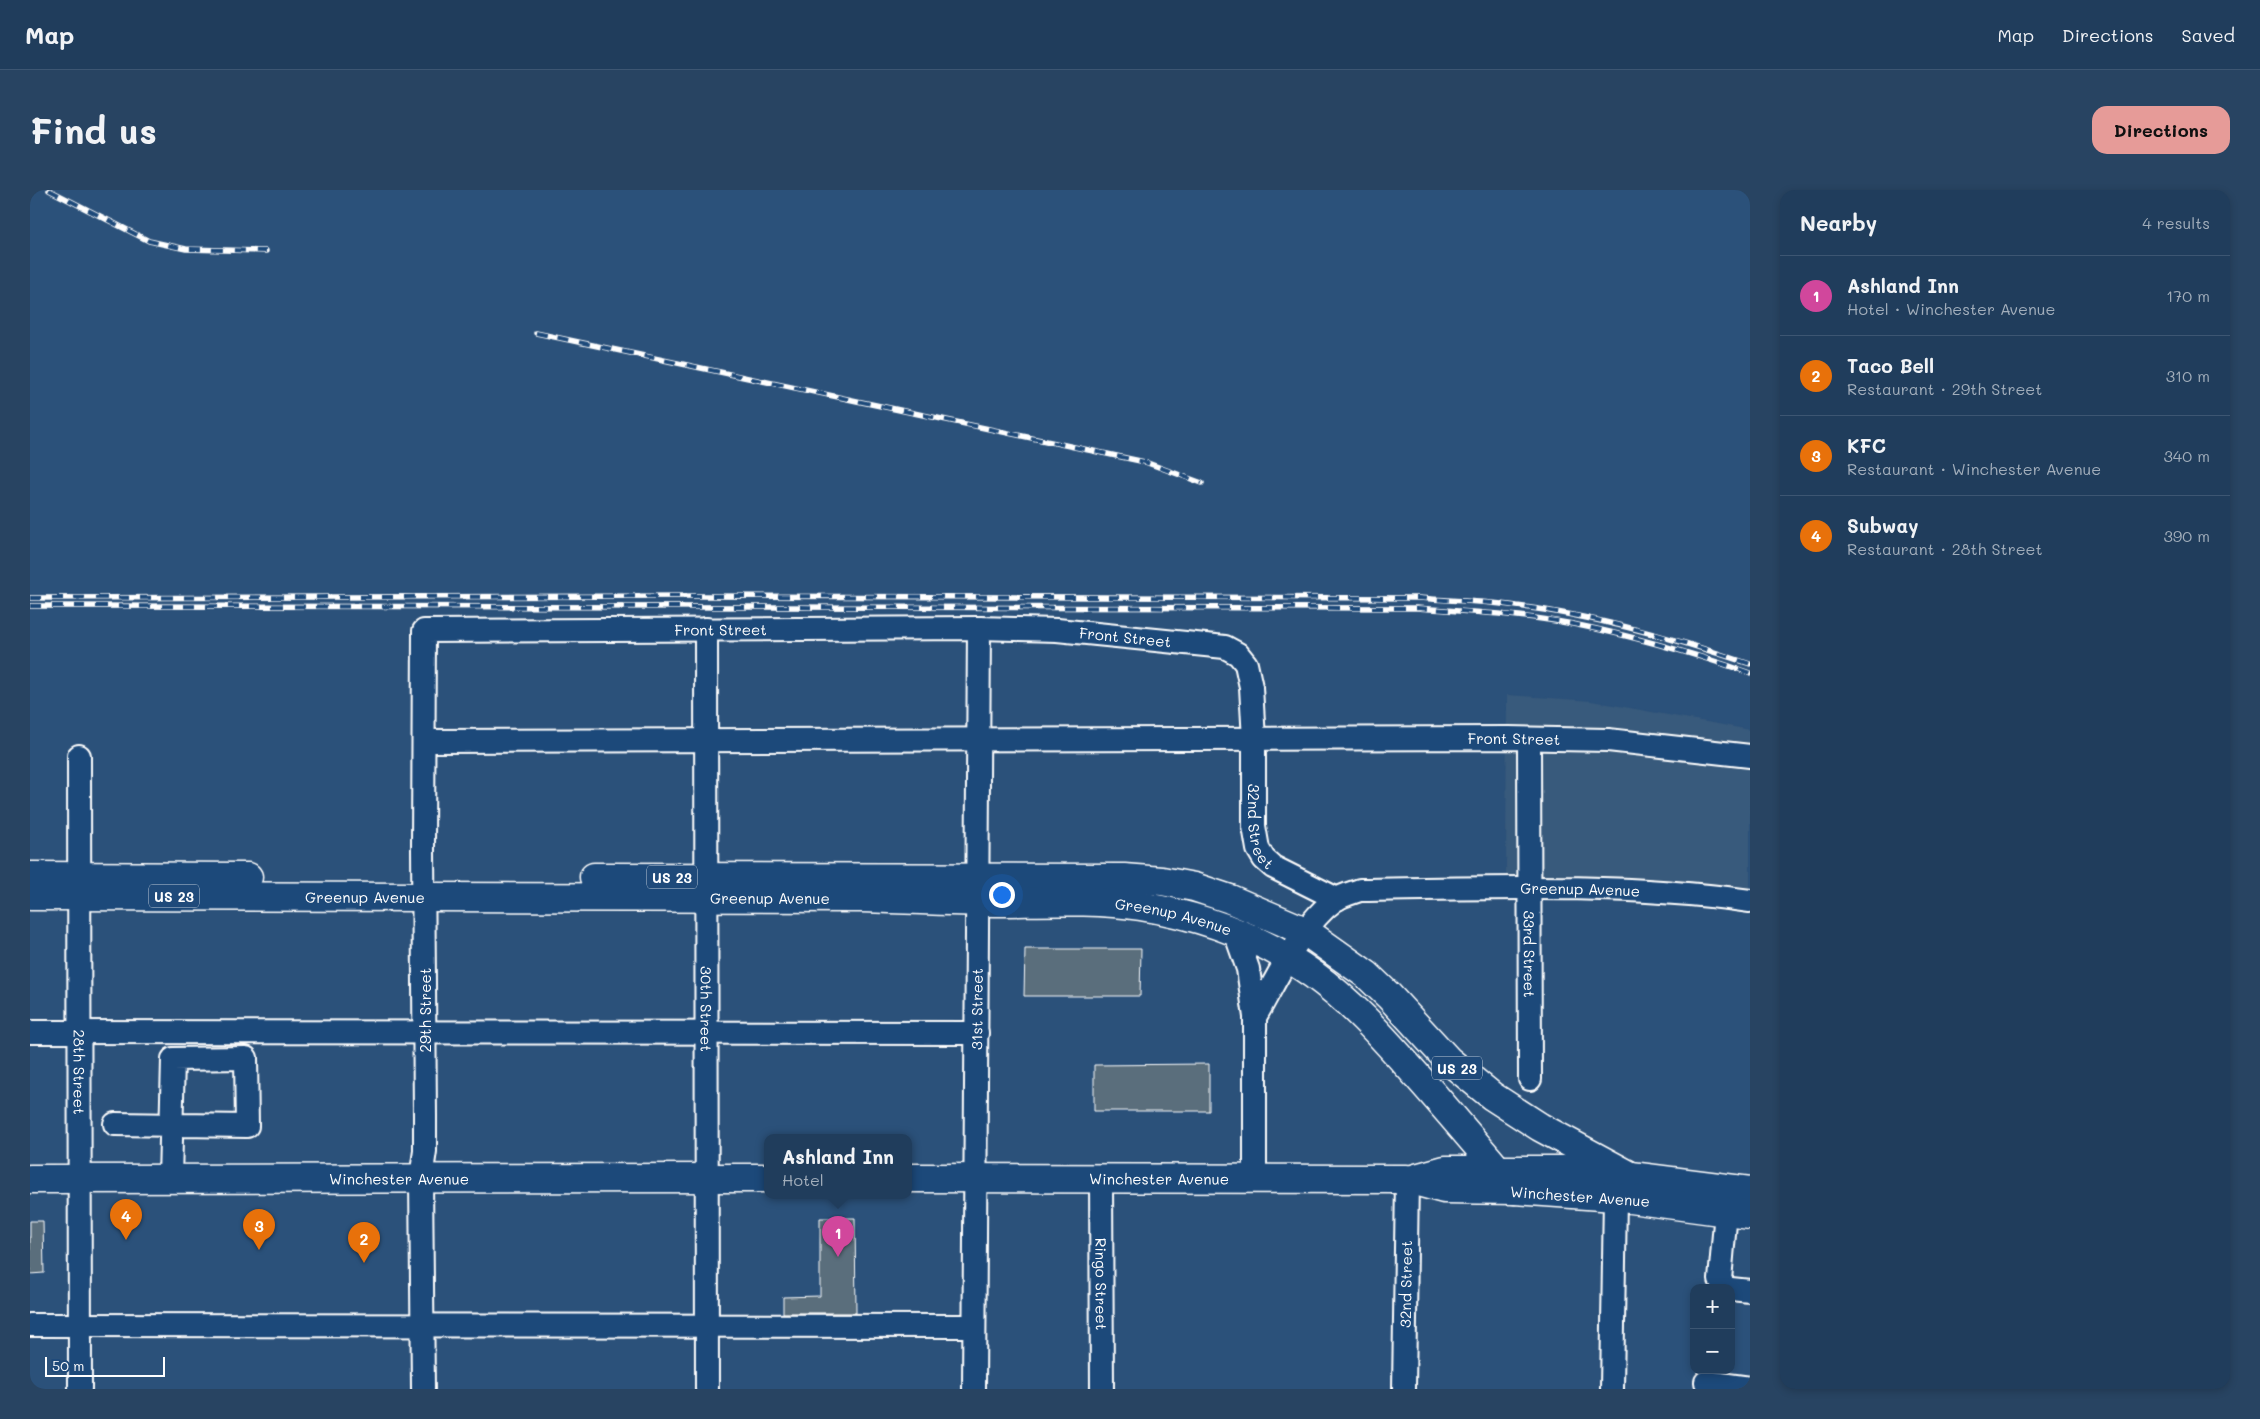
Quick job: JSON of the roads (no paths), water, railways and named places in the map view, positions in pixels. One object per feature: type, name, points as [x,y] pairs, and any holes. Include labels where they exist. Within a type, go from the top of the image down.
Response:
[{"type":"main road","name":"Greenup Avenue","points":[[30,876],[80,886],[706,887],[978,890],[1138,906],[1196,918],[1236,932],[1289,958]]},
{"type":"main road","name":"Greenup Avenue","points":[[978,890],[1124,878],[1162,881],[1194,887],[1230,899],[1305,931]]},
{"type":"main road","name":"Greenup Avenue","points":[[30,896],[80,886]]},
{"type":"main road","name":"US 23","points":[[1305,931],[1366,976],[1389,996],[1448,1060],[1485,1091],[1540,1127],[1631,1176]]},
{"type":"main road","name":"US 23","points":[[1289,958],[1337,993],[1378,1032],[1514,1190]]},
{"type":"main road","name":"Winchester Avenue","points":[[912,1178],[1409,1179],[1445,1170],[1567,1170],[1750,1191]]},
{"type":"main road","name":"Winchester Avenue","points":[[30,1178],[764,1178]]},
{"type":"main road","name":"Winchester Avenue","points":[[1409,1179],[1444,1189],[1514,1190],[1615,1197],[1738,1213]]},
{"type":"street","name":"Front Street","points":[[424,631],[979,628],[1057,630],[1225,647],[1238,654],[1246,664],[1251,687],[1254,740],[1398,737],[1608,740],[1750,756]]},
{"type":"street","name":"31st Street","points":[[974,1389],[979,628]]},
{"type":"street","name":"30th Street","points":[[706,629],[707,1389]]},
{"type":"street","name":"29th Street","points":[[423,1389],[421,1178],[425,1124],[423,886],[424,631]]},
{"type":"street","name":"33rd Street","points":[[1529,739],[1530,1079]]},
{"type":"street","points":[[424,741],[1254,740]]},
{"type":"street","name":"32nd Street","points":[[1254,740],[1254,826],[1258,849],[1264,859],[1273,867],[1337,899]]},
{"type":"street","name":"28th Street","points":[[79,756],[80,1389]]},
{"type":"street","name":"Greenup Avenue","points":[[1289,958],[1305,931],[1322,910],[1337,899],[1360,890],[1530,887],[1645,889],[1750,901]]},
{"type":"street","points":[[1236,932],[1248,969],[1255,1017],[1255,1179]]},
{"type":"street","points":[[1255,1017],[1289,958]]},
{"type":"street","points":[[30,1032],[977,1033]]},
{"type":"street","points":[[115,1124],[172,1125],[170,1179]]},
{"type":"street","name":"Ringo Street","points":[[1101,1178],[1102,1389]]},
{"type":"street","name":"32nd Street","points":[[1404,1389],[1409,1179]]},
{"type":"street","points":[[1612,1389],[1615,1197]]},
{"type":"street","points":[[1723,1284],[1720,1280],[1738,1213]]},
{"type":"street","points":[[1735,1289],[1750,1291]]},
{"type":"street","points":[[30,1325],[974,1326]]},
{"type":"street","points":[[1706,1382],[1750,1388]]},
{"type":"railway","points":[[49,190],[149,241],[186,249],[266,251]]},
{"type":"railway","points":[[536,333],[1145,462],[1202,483]]},
{"type":"railway","points":[[30,598],[702,596],[1419,598],[1505,604],[1547,610],[1635,629],[1693,645],[1750,664]]},
{"type":"railway","points":[[30,606],[1417,608],[1515,616],[1573,624],[1662,646],[1750,673]]},
{"type":"place","name":"Subway","points":[[126,1240]]},
{"type":"place","name":"KFC","points":[[259,1250]]},
{"type":"place","name":"Ashland Inn","points":[[838,1257]]},
{"type":"place","name":"Taco Bell","points":[[364,1263]]}]
